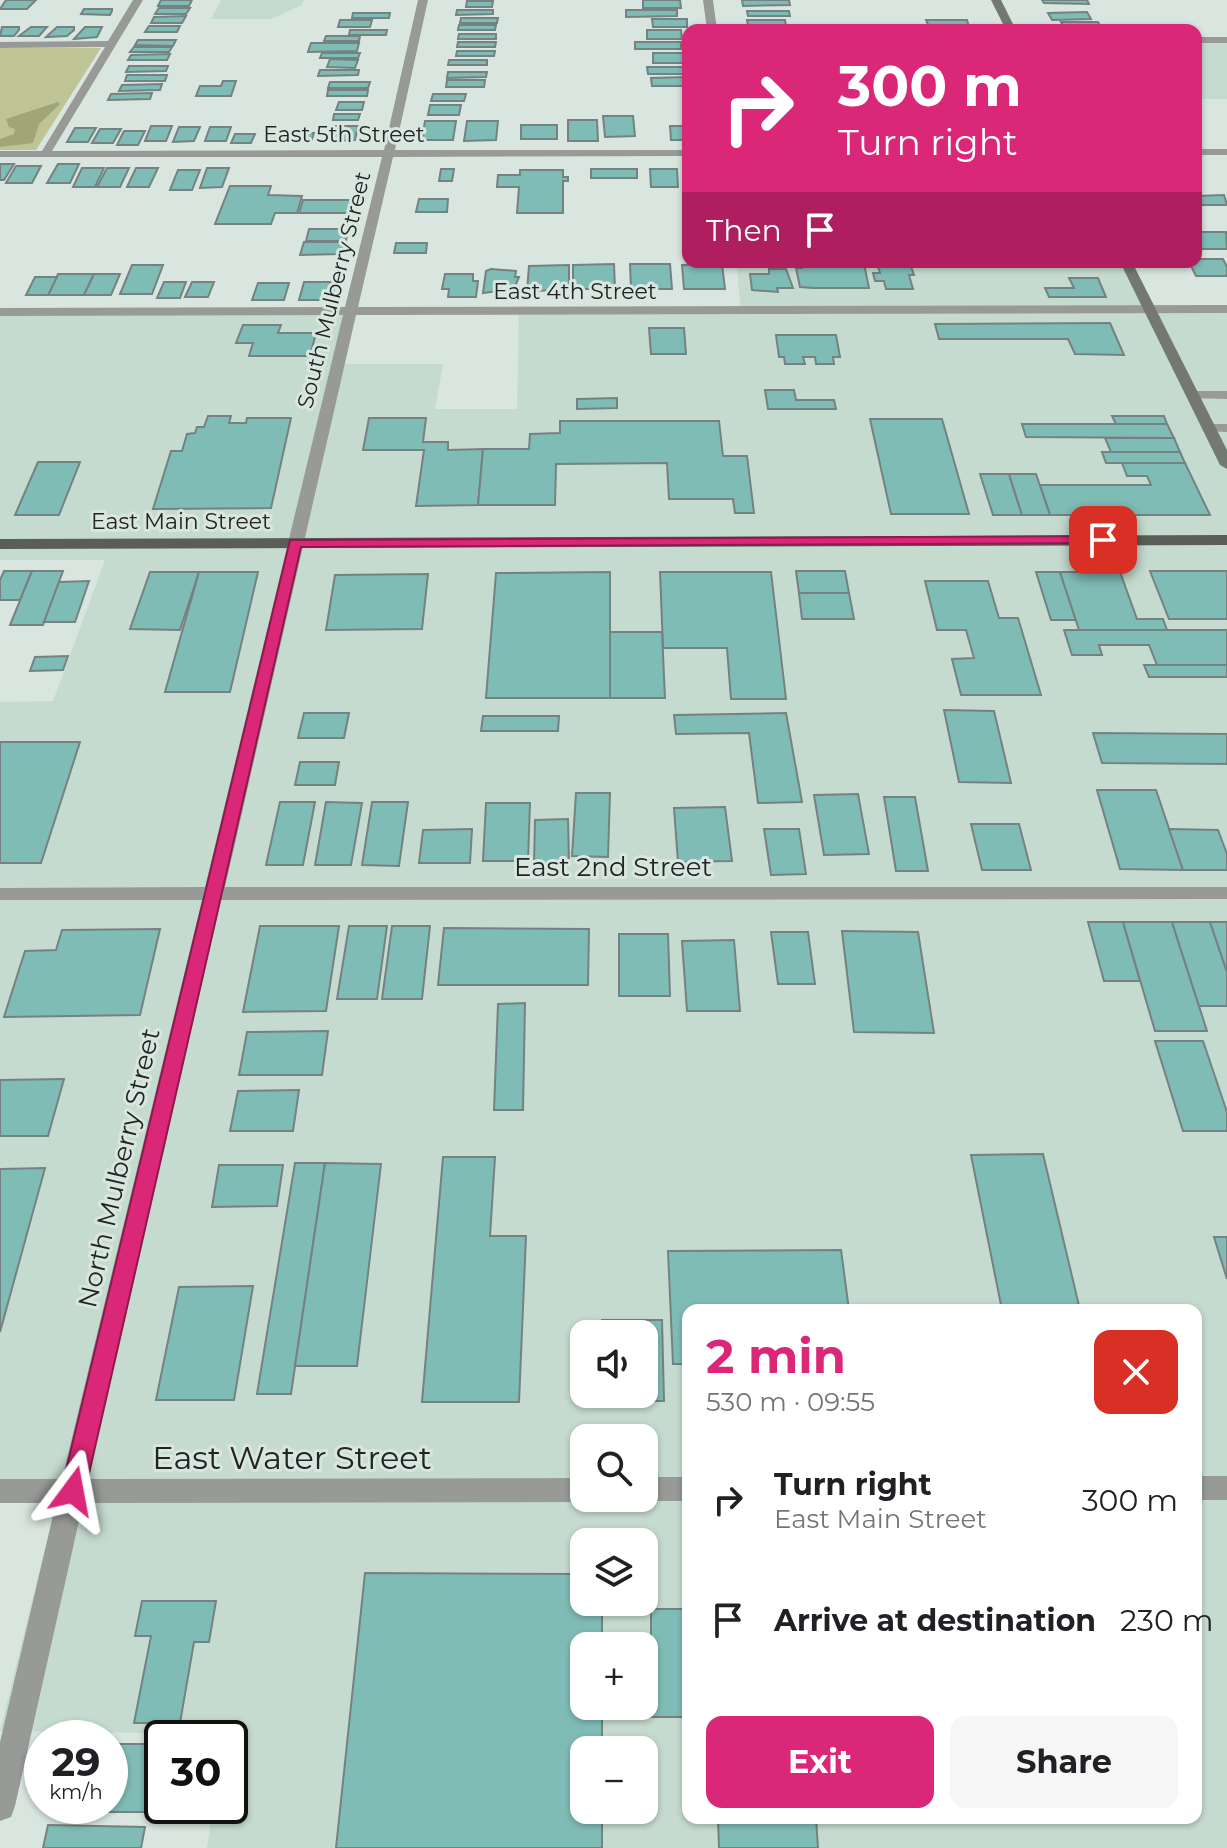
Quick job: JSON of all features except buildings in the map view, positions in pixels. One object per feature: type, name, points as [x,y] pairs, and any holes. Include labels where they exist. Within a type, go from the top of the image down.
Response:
[{"type":"main road","points":[[996,0],[1008,24]]},
{"type":"main road","points":[[1129,268],[1227,465]]},
{"type":"main road","name":"East Main Street","points":[[0,544],[1227,540]]},
{"type":"street","points":[[45,154],[138,0]]},
{"type":"street","name":"South Mulberry Street","points":[[295,543],[423,0]]},
{"type":"street","points":[[708,0],[711,24]]},
{"type":"street","points":[[1202,40],[1227,40]]},
{"type":"street","points":[[0,45],[113,44]]},
{"type":"street","points":[[1202,152],[1227,152]]},
{"type":"street","name":"East 5th Street","points":[[0,154],[682,153]]},
{"type":"street","name":"East 4th Street","points":[[0,312],[1227,309]]},
{"type":"street","points":[[1193,395],[1227,395]]},
{"type":"street","points":[[1209,428],[1227,428]]},
{"type":"street","name":"North Mulberry Street","points":[[0,1806],[295,543]]},
{"type":"street","name":"East 2nd Street","points":[[0,894],[1227,893]]},
{"type":"street","points":[[1202,1488],[1227,1488]]},
{"type":"street","points":[[658,1489],[682,1489]]},
{"type":"street","name":"East Water Street","points":[[0,1491],[570,1490]]},
{"type":"shaded area","points":[[221,0],[304,0],[302,5],[271,19],[211,19]]},
{"type":"shaded area","points":[[1202,40],[1227,40],[1227,99],[1202,99]]},
{"type":"shaded area","points":[[737,268],[1129,268],[1150,309],[1227,309],[1227,1848],[207,1848],[210,1824],[248,1824],[248,1720],[144,1720],[144,1733],[128,1733],[128,1720],[24,1720],[24,1731],[0,1731],[56,1503],[0,1503],[0,702],[53,701],[105,560],[0,560],[0,312],[350,312],[337,364],[443,364],[435,409],[517,409],[519,312],[741,310]]},
{"type":"green space","points":[[0,48],[101,48],[36,150],[0,150]]},
{"type":"green space","points":[[58,102],[60,104],[39,124],[33,143],[0,147],[0,139],[14,134],[15,129],[9,127],[6,119]]},
{"type":"route","points":[[73,1491],[295,543],[1103,540]]}]
